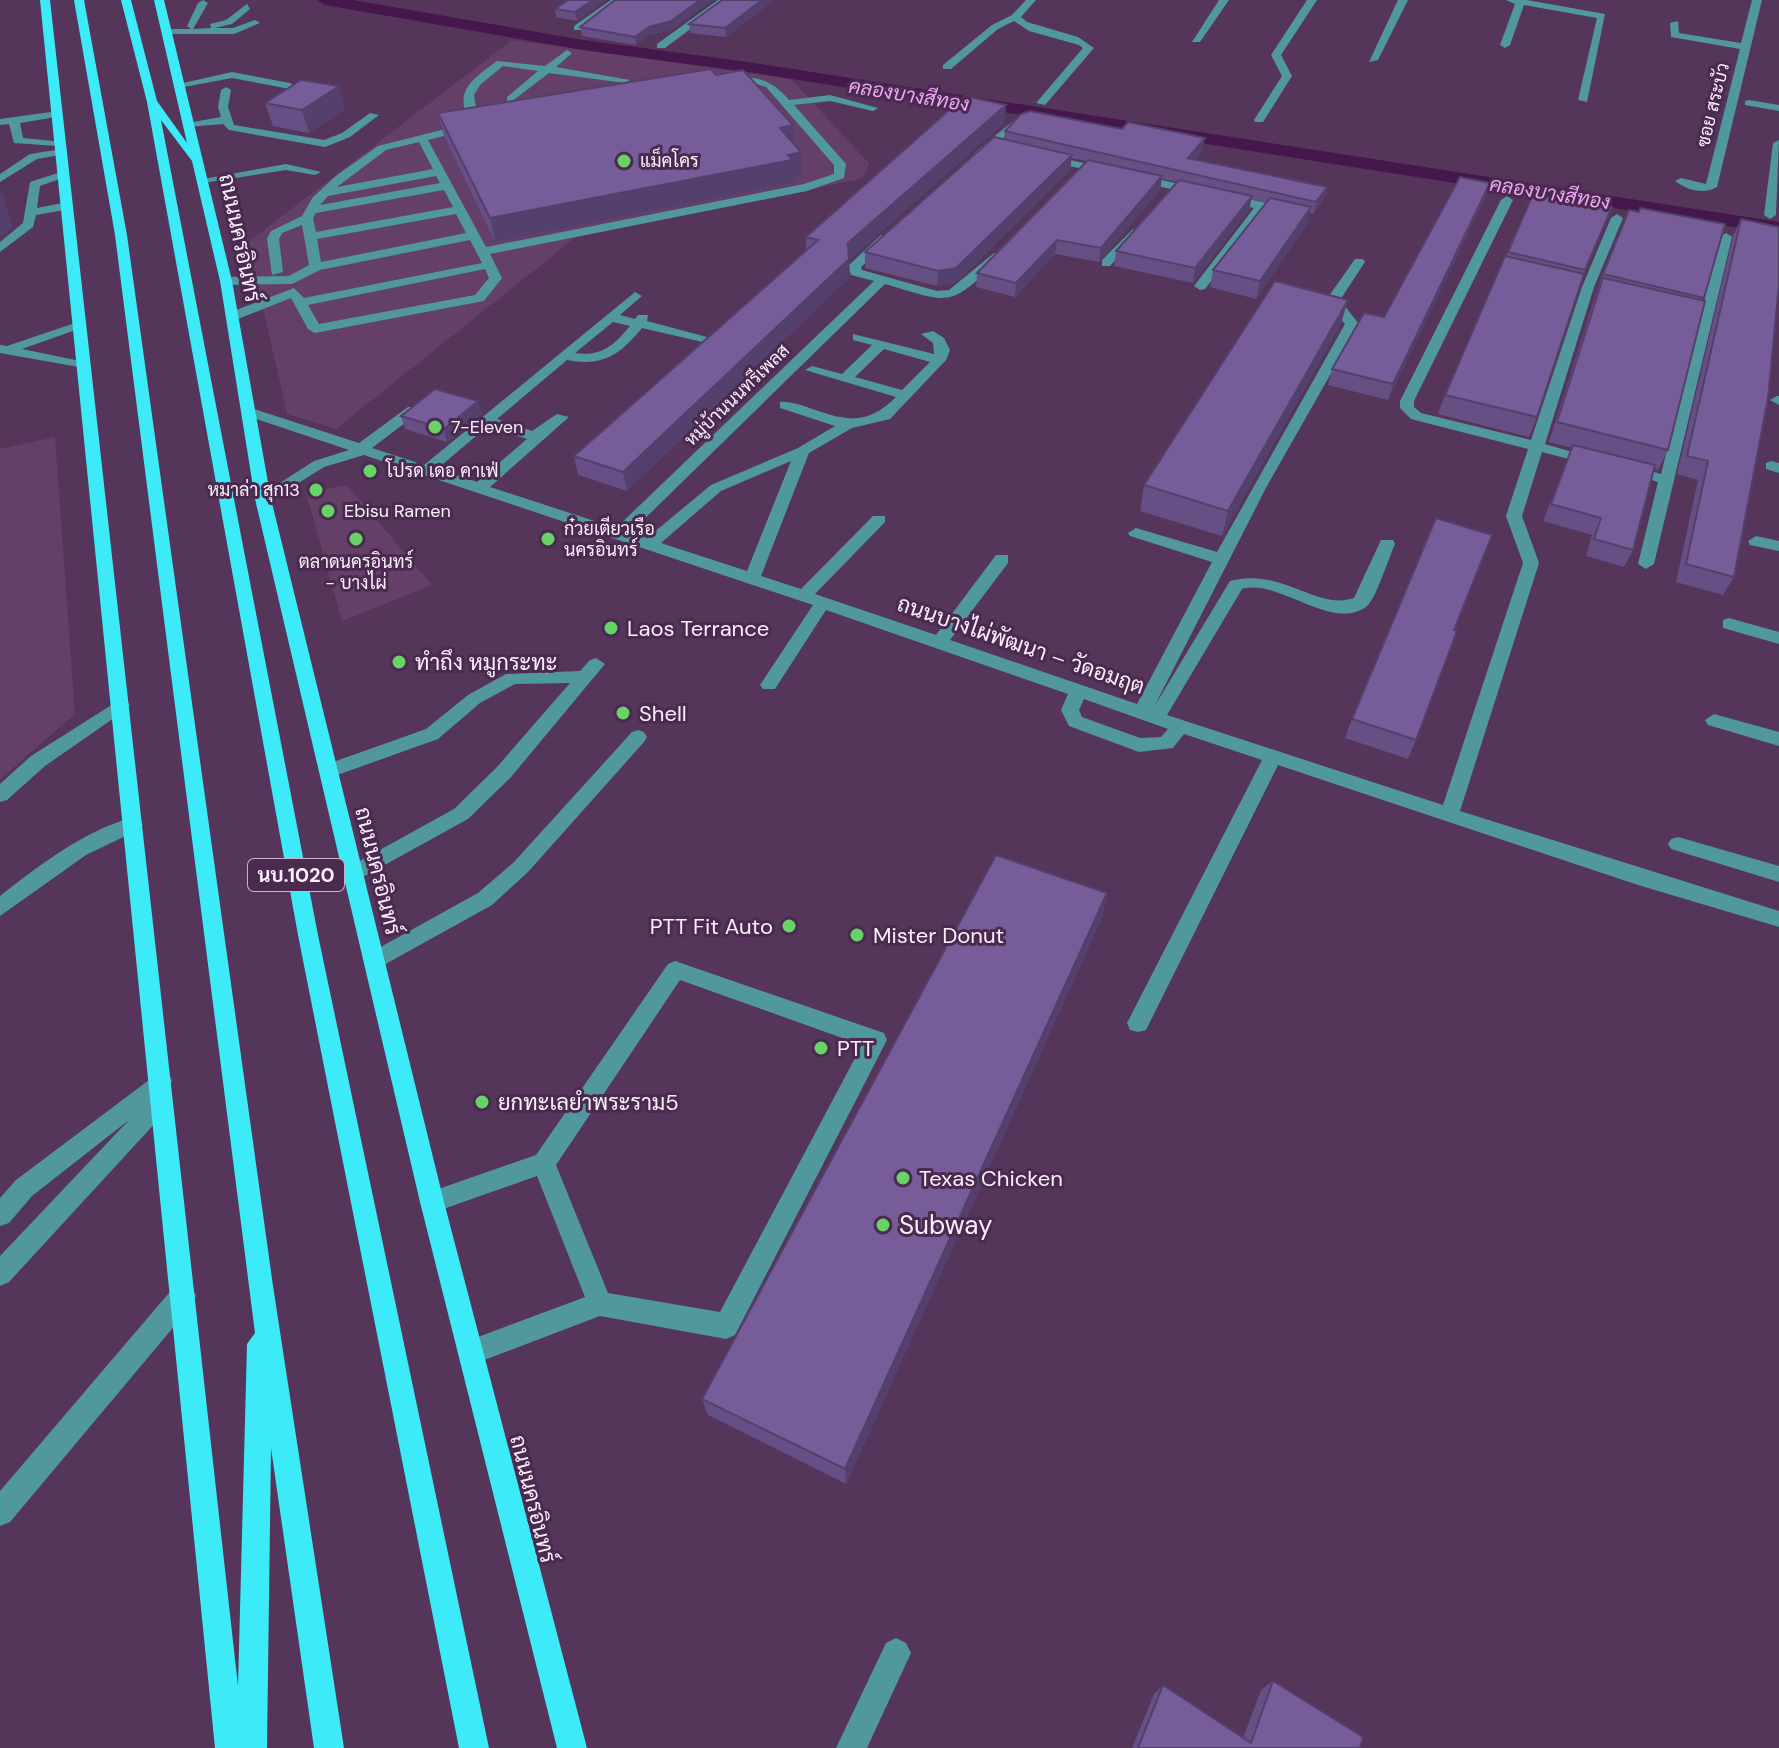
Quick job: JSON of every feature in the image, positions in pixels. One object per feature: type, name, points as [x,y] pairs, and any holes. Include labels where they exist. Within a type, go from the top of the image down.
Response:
[{"type":"main road","points":[[45,0],[230,1748]]},
{"type":"main road","name":"นบ.1020","points":[[126,0],[152,102],[305,920],[474,1748]]},
{"type":"main road","points":[[80,1],[121,235],[261,1286],[329,1748]]},
{"type":"main road","name":"ถนนนครอินทร์","points":[[159,1],[226,281],[263,499],[432,1202],[572,1748]]},
{"type":"main road","points":[[152,102],[166,117],[201,171]]},
{"type":"main road","points":[[252,1748],[261,1286]]},
{"type":"street","points":[[577,28],[617,0]]},
{"type":"street","points":[[661,46],[724,0]]},
{"type":"street","points":[[947,67],[995,27],[1015,17],[1031,0]]},
{"type":"street","points":[[1196,40],[1224,0]]},
{"type":"street","points":[[1259,120],[1287,76],[1276,55],[1312,0]]},
{"type":"street","points":[[1373,60],[1403,0]]},
{"type":"street","name":"ซอย สระบัว","points":[[1681,181],[1699,188],[1711,187],[1757,0]]},
{"type":"street","points":[[1505,45],[1516,1],[1602,16],[1583,100]]},
{"type":"street","points":[[192,26],[203,3]]},
{"type":"street","points":[[166,29],[224,24],[247,7]]},
{"type":"street","points":[[1015,17],[1045,34],[1083,42],[1089,48],[1041,103]]},
{"type":"street","points":[[166,29],[234,31],[255,23]]},
{"type":"street","points":[[1675,23],[1674,35],[1745,47]]},
{"type":"street","points":[[511,99],[567,53]]},
{"type":"street","points":[[316,267],[309,214],[324,193],[368,156],[393,143],[481,124],[466,96],[506,59],[548,69],[625,80]]},
{"type":"street","points":[[590,75],[600,67]]},
{"type":"street","points":[[179,85],[232,75],[290,86]]},
{"type":"street","points":[[482,79],[496,81]]},
{"type":"street","points":[[480,252],[837,178],[842,171],[840,164],[787,103],[764,82],[714,81]]},
{"type":"street","points":[[511,83],[526,85]]},
{"type":"street","points":[[226,90],[225,120],[229,127],[237,130],[325,144],[346,135],[374,115]]},
{"type":"street","points":[[787,103],[830,98],[873,108]]},
{"type":"street","points":[[1749,103],[1779,108]]},
{"type":"street","points":[[0,122],[58,114]]},
{"type":"street","points":[[14,120],[18,141],[61,148]]},
{"type":"street","points":[[191,125],[225,120]]},
{"type":"street","points":[[967,165],[996,146],[1013,124]]},
{"type":"street","points":[[298,297],[311,327],[321,329],[479,298],[496,278],[457,210],[421,136]]},
{"type":"street","points":[[1770,215],[1779,143]]},
{"type":"street","points":[[0,179],[34,156],[61,148]]},
{"type":"street","points":[[1030,154],[1308,217]]},
{"type":"street","points":[[248,155],[253,172]]},
{"type":"street","points":[[1073,177],[1084,166]]},
{"type":"street","points":[[201,171],[253,172],[286,167],[315,172]]},
{"type":"street","points":[[324,193],[438,172]]},
{"type":"street","points":[[0,248],[24,230],[33,212],[34,184],[64,174]]},
{"type":"street","points":[[277,272],[273,239],[277,231],[309,214],[445,186]]},
{"type":"street","points":[[1165,197],[1174,186]]},
{"type":"street","points":[[1507,200],[1484,264],[1407,401],[1407,408],[1416,416],[1667,480]]},
{"type":"street","points":[[33,212],[67,206]]},
{"type":"street","points":[[1200,286],[1262,206]]},
{"type":"street","points":[[310,237],[457,210]]},
{"type":"street","points":[[1450,813],[1531,563],[1514,516],[1589,288],[1617,218]]},
{"type":"street","points":[[1106,263],[1145,219]]},
{"type":"street","points":[[899,225],[854,266],[856,272],[936,295],[952,294],[962,289],[1006,244]]},
{"type":"street","points":[[226,281],[292,280],[316,267],[472,236]]},
{"type":"street","points":[[1646,564],[1667,480],[1699,314],[1726,237]]},
{"type":"street","points":[[1149,715],[1221,559],[1352,324],[1333,300],[1359,262]]},
{"type":"street","points":[[233,316],[298,297],[488,265]]},
{"type":"street","name":"หมู่บ้านนนทรีเพลส","points":[[618,535],[881,281]]},
{"type":"street","points":[[425,472],[635,296]]},
{"type":"street","points":[[610,317],[640,321],[711,340]]},
{"type":"street","points":[[564,355],[589,361],[608,356],[640,321]]},
{"type":"street","points":[[3,350],[80,326]]},
{"type":"street","points":[[649,545],[716,488],[803,451],[847,425],[885,416],[939,360],[943,350],[939,341],[928,334]]},
{"type":"street","points":[[858,337],[939,360]]},
{"type":"street","points":[[845,379],[881,344]]},
{"type":"street","points":[[3,350],[85,366]]},
{"type":"street","points":[[812,370],[905,395]]},
{"type":"street","points":[[785,405],[847,425]]},
{"type":"street","points":[[263,499],[319,464],[364,449],[413,410]]},
{"type":"street","name":"ถนนบางไผ่พัฒนา – วัดอมฤต","points":[[249,412],[752,578],[1180,726],[1645,879],[1779,919]]},
{"type":"street","points":[[478,489],[536,435],[562,417]]},
{"type":"street","points":[[487,421],[536,435]]},
{"type":"street","points":[[752,578],[803,451]]},
{"type":"street","points":[[804,596],[879,519]]},
{"type":"street","points":[[1136,533],[1221,559]]},
{"type":"street","points":[[1756,541],[1779,546]]},
{"type":"street","points":[[1149,715],[1236,585],[1252,580],[1334,606],[1353,607],[1361,602],[1387,544]]},
{"type":"street","points":[[940,642],[1002,559]]},
{"type":"street","points":[[769,685],[823,602]]},
{"type":"street","points":[[1729,624],[1779,638]]},
{"type":"street","points":[[329,771],[432,734],[474,699],[512,678],[591,670],[504,772],[461,814],[354,873]]},
{"type":"street","points":[[1078,692],[1070,710],[1075,721],[1139,745],[1166,743],[1180,726]]},
{"type":"street","points":[[0,795],[38,761],[121,705]]},
{"type":"street","points":[[1714,720],[1779,739]]},
{"type":"street","points":[[375,960],[485,899],[521,867],[638,737]]},
{"type":"street","points":[[1138,1023],[1273,756]]},
{"type":"street","points":[[0,908],[66,854],[100,835],[133,824]]},
{"type":"street","points":[[1678,844],[1779,874]]},
{"type":"street","points":[[432,1202],[544,1163],[675,970],[876,1040],[726,1326],[600,1304],[471,1352]]},
{"type":"street","points":[[0,1215],[24,1188],[161,1090]]},
{"type":"street","points":[[0,1274],[161,1090]]},
{"type":"street","points":[[544,1163],[600,1304]]},
{"type":"street","points":[[0,1512],[183,1296]]},
{"type":"street","points":[[851,1748],[896,1653]]},
{"type":"shaded area","points":[[512,40],[791,79],[869,163],[866,172],[860,179],[576,237],[336,429],[287,414],[248,242]]},
{"type":"shaded area","points":[[55,437],[75,714],[0,779],[0,449]]},
{"type":"shaded area","name":"ตลาดนครอินทร์ - บางไผ่","points":[[347,485],[432,585],[342,621],[306,493]]},
{"type":"building","points":[[568,0],[593,0],[575,12],[555,9]]},
{"type":"building","points":[[615,0],[700,0],[671,21],[649,27],[635,37],[580,27]]},
{"type":"building","points":[[722,0],[762,0],[725,28],[689,24]]},
{"type":"building","points":[[711,69],[716,75],[743,70],[793,125],[780,128],[801,152],[788,155],[792,160],[490,218],[438,113]]},
{"type":"building","points":[[301,80],[339,86],[302,110],[265,103]]},
{"type":"building","points":[[965,96],[1006,105],[848,243],[849,259],[623,472],[574,456],[818,240],[806,237]]},
{"type":"building","points":[[1030,111],[1122,129],[1128,122],[1205,138],[1188,158],[1327,187],[1316,202],[1005,131],[1021,114]]},
{"type":"building","points":[[994,137],[1072,155],[956,268],[938,271],[865,252]]},
{"type":"building","points":[[1088,160],[1162,176],[1101,248],[1057,240],[1016,283],[977,273]]},
{"type":"building","points":[[1460,177],[1490,183],[1393,384],[1332,369],[1364,313],[1384,317]]},
{"type":"building","points":[[1179,180],[1252,196],[1195,268],[1116,251]]},
{"type":"building","points":[[1533,194],[1612,207],[1585,270],[1508,252]]},
{"type":"building","points":[[1270,198],[1311,207],[1260,281],[1213,270]]},
{"type":"building","points":[[1640,208],[1725,224],[1704,298],[1603,274],[1629,210],[1639,212]]},
{"type":"building","points":[[1741,219],[1779,227],[1779,284],[1768,398],[1734,577],[1686,564],[1708,461],[1687,456]]},
{"type":"building","points":[[1505,256],[1584,274],[1537,417],[1445,395]]},
{"type":"building","points":[[1603,278],[1705,301],[1668,450],[1557,422]]},
{"type":"building","points":[[1275,281],[1348,300],[1228,511],[1144,485]]},
{"type":"building","points":[[435,389],[478,401],[444,429],[401,416]]},
{"type":"building","points":[[1573,445],[1655,465],[1633,550],[1594,539],[1601,518],[1551,504]]},
{"type":"building","points":[[1436,518],[1492,535],[1454,630],[1457,631],[1416,740],[1352,719]]},
{"type":"building","points":[[996,855],[1107,893],[845,1469],[702,1399]]},
{"type":"building","points":[[1273,1681],[1363,1737],[1360,1748],[1138,1748],[1163,1685],[1251,1743]]},
{"type":"waterway","name":"คลองบางสีทอง","points":[[325,0],[583,45],[748,67],[1779,228]]},
{"type":"place","name":"แม็คโคร","points":[[624,161]]},
{"type":"place","name":"7-Eleven","points":[[435,427]]},
{"type":"place","name":"โปรด เดอ คาเฟ่","points":[[370,471]]},
{"type":"place","name":"หมาล่า สุก13","points":[[316,490]]},
{"type":"place","name":"Ebisu Ramen","points":[[328,511]]},
{"type":"place","name":"ตลาดนครอินทร์ - บางไผ่","points":[[356,539]]},
{"type":"place","name":"ก๋วยเตียวเรือ นครอินทร์","points":[[548,539]]},
{"type":"place","name":"Laos Terrance","points":[[611,628]]},
{"type":"place","name":"ทำถึง หมูกระทะ","points":[[399,662]]},
{"type":"place","name":"Shell","points":[[623,713]]},
{"type":"place","name":"PTT Fit Auto","points":[[789,926]]},
{"type":"place","name":"Mister Donut","points":[[857,935]]},
{"type":"place","name":"PTT","points":[[821,1048]]},
{"type":"place","name":"ยกทะเลยำพระราม5","points":[[482,1102]]},
{"type":"place","name":"Texas Chicken","points":[[903,1178]]},
{"type":"place","name":"Subway","points":[[883,1225]]}]
